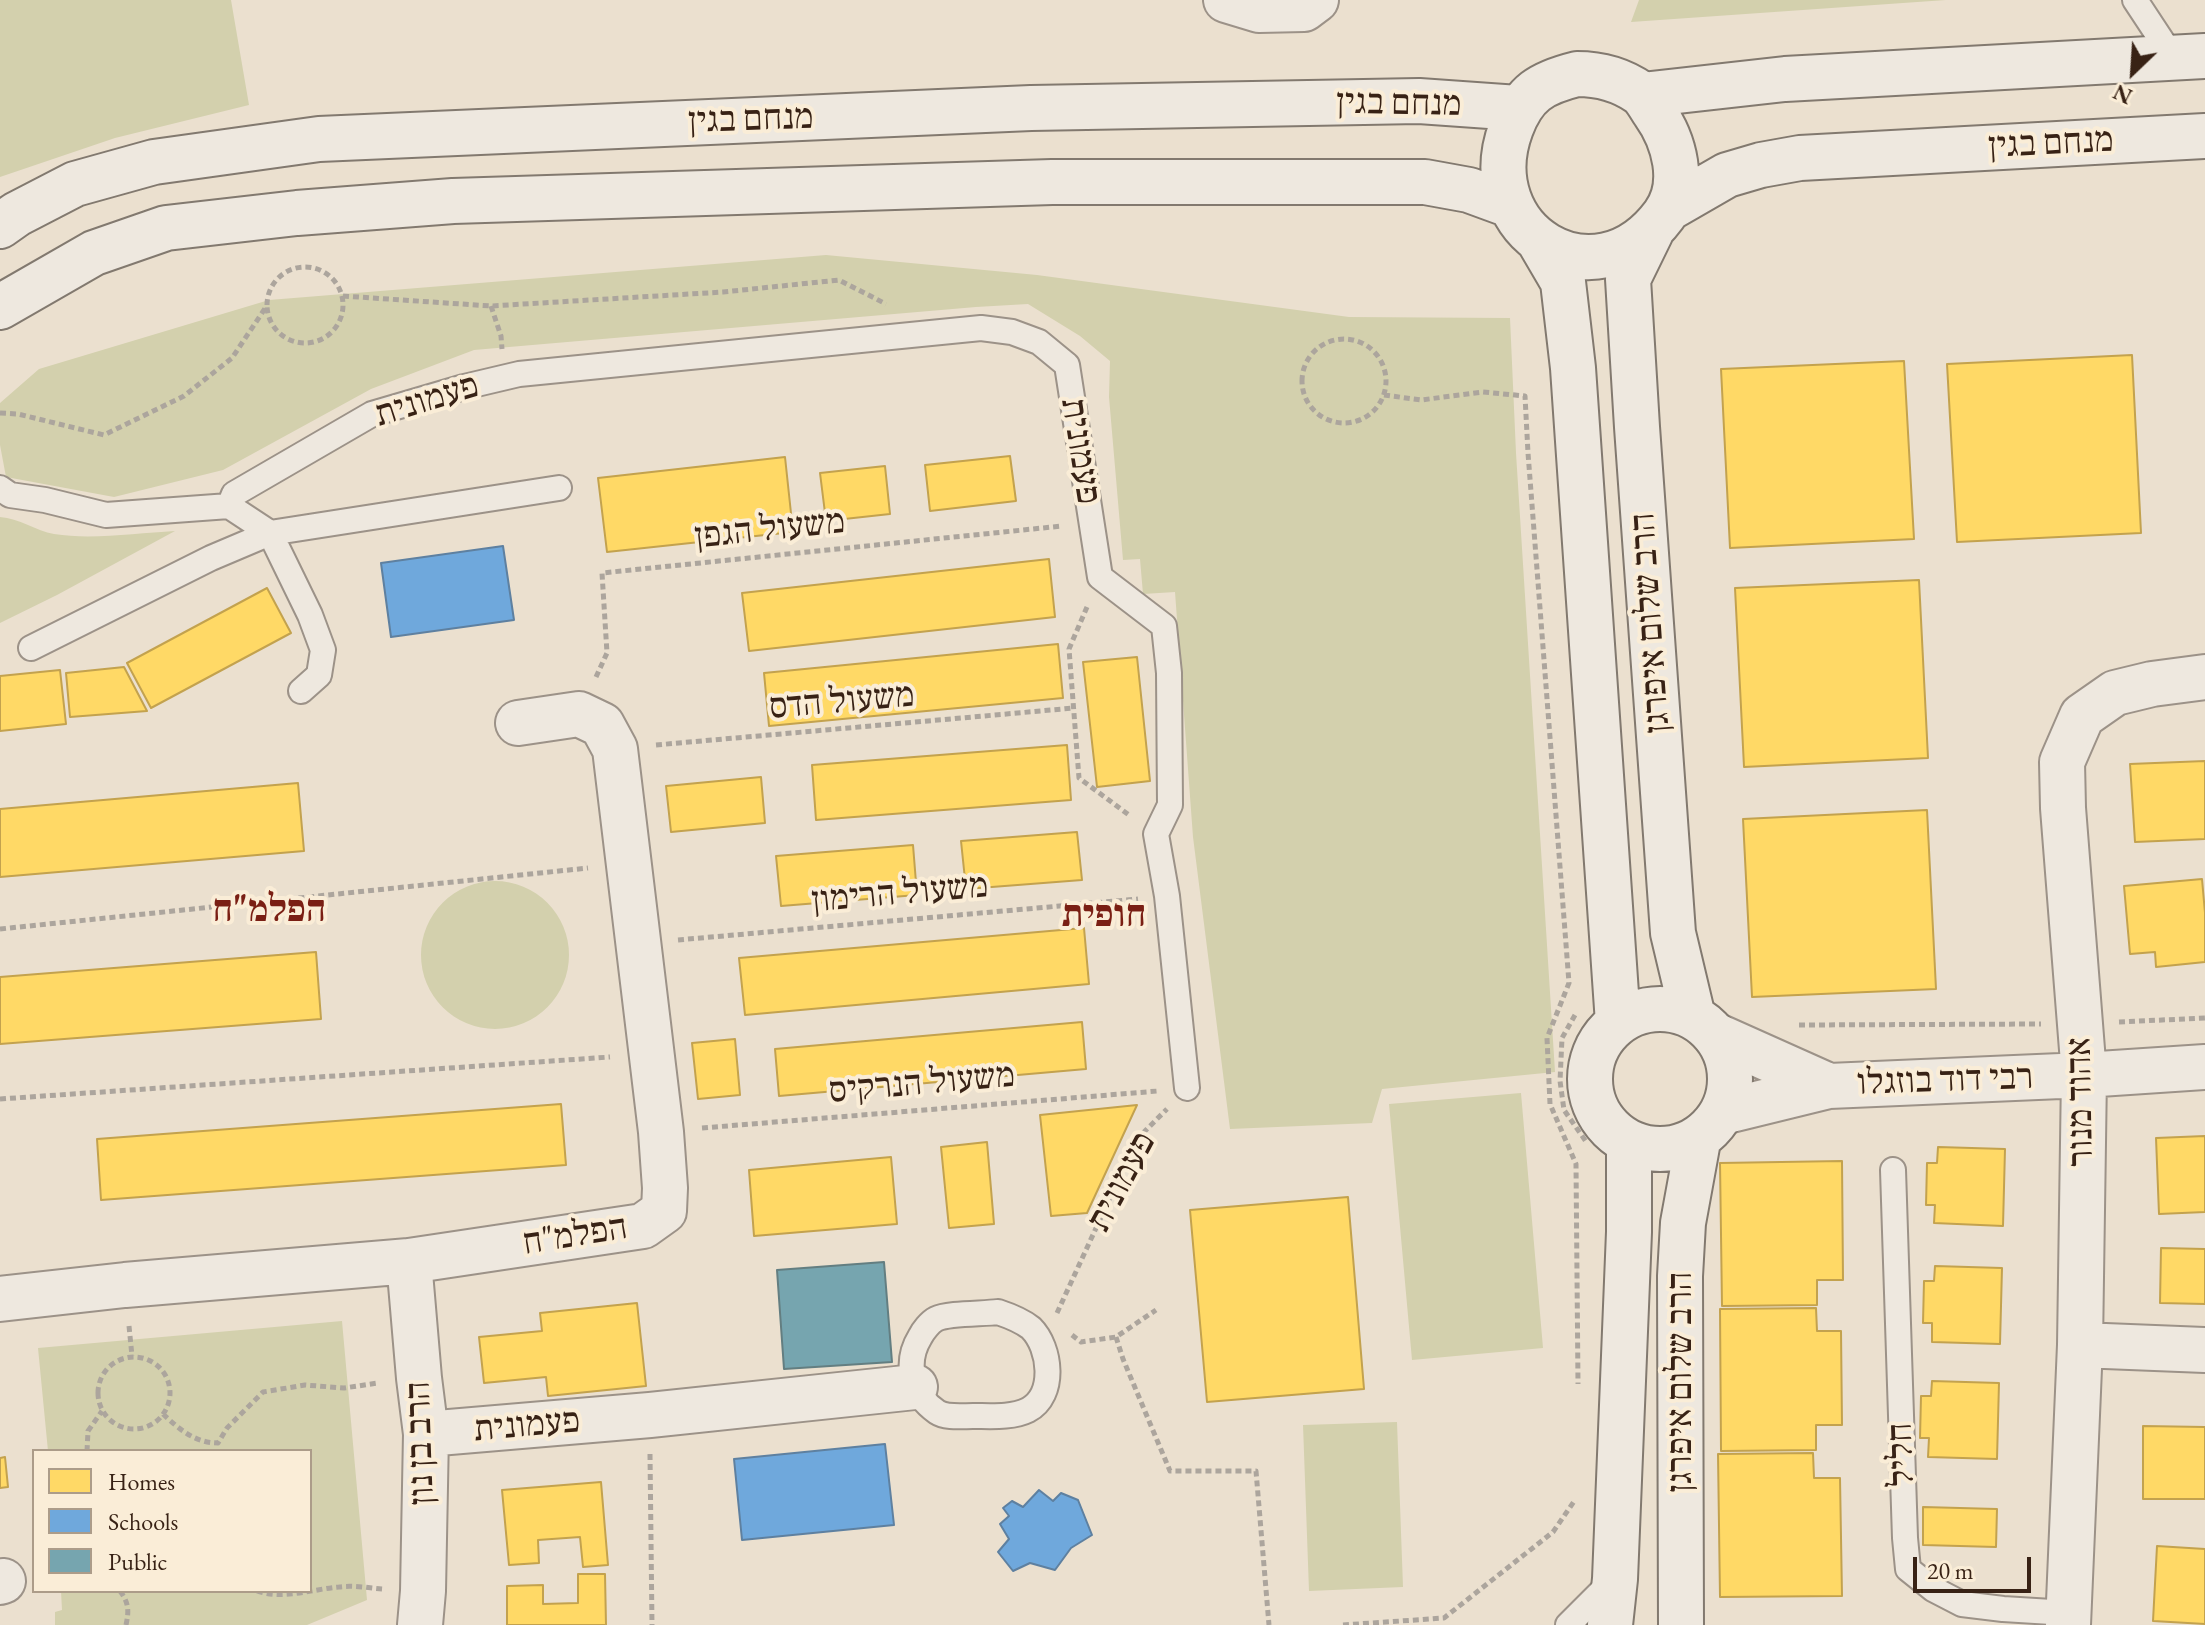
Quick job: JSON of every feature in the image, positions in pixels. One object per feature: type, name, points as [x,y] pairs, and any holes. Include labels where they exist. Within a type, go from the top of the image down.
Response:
[{"type":"main road","points":[[1226,0],[1259,10],[1304,9],[1316,0]]},
{"type":"main road","points":[[1642,95],[1785,79],[2199,56]]},
{"type":"main road","points":[[1577,74],[1600,75],[1642,95],[1667,130],[1675,155],[1675,183],[1660,221],[1632,247],[1609,255],[1584,258],[1561,252],[1539,241],[1522,225],[1510,205],[1504,176],[1504,146],[1518,108],[1533,91],[1554,79],[1577,74]]},
{"type":"main road","name":"מנחם בגין","points":[[0,226],[75,184],[127,169],[154,162],[319,139],[1031,108],[1419,101],[1518,108]]},
{"type":"main road","name":"מנחם בגין","points":[[1660,221],[1727,175],[1800,158],[2205,136]]},
{"type":"main road","name":"מנחם בגין","points":[[0,307],[94,253],[166,228],[297,213],[453,201],[1052,182],[1425,182],[1469,190],[1510,205]]},
{"type":"main road","name":"הרב שלום איפרגן","points":[[1660,221],[1628,279],[1673,933],[1704,1026]]},
{"type":"main road","name":"הרב שלום איפרגן","points":[[1539,241],[1563,282],[1573,368],[1618,1023]]},
{"type":"main road","name":"אהוד מנור","points":[[2068,1619],[2080,1345],[2084,1075],[2062,762],[2082,716],[2115,693],[2205,677]]},
{"type":"main road","points":[[518,723],[579,714],[602,725],[615,749]]},
{"type":"main road","name":"הפלמ\"ח","points":[[0,1299],[409,1261],[643,1226],[664,1211],[661,1132],[615,749]]},
{"type":"main road","points":[[1654,1010],[1671,1010],[1704,1026],[1722,1045],[1731,1077],[1711,1126],[1682,1146],[1610,1150],[1612,1129],[1595,1104],[1590,1082],[1592,1066],[1604,1038],[1618,1023],[1654,1010]]},
{"type":"main road","name":"רבי דוד בוזגלו","points":[[1704,1026],[1829,1086]]},
{"type":"main road","name":"רבי דוד בוזגלו","points":[[1711,1126],[1829,1086],[2205,1067]]},
{"type":"main road","name":"הרב שלום איפרגן","points":[[1681,1625],[1680,1276],[1683,1223],[1711,1126]]},
{"type":"main road","name":"הרב שלום איפרגן","points":[[1610,1150],[1629,1245],[1615,1579],[1610,1625]]},
{"type":"main road","name":"הרב בן נון","points":[[409,1261],[426,1434],[422,1608]]},
{"type":"main road","points":[[2080,1345],[2205,1350]]},
{"type":"main road","name":"פעמונית","points":[[426,1434],[650,1415],[915,1387]]},
{"type":"lane","points":[[2135,0],[2166,47],[2199,56]]},
{"type":"lane","name":"פעמונית","points":[[229,506],[234,494],[372,414],[464,387],[519,374],[981,328],[1012,332],[1039,342],[1067,365],[1100,577]]},
{"type":"lane","points":[[3,486],[106,515],[229,506],[270,533],[310,615],[323,650],[319,675],[301,691]]},
{"type":"lane","points":[[31,648],[211,558],[270,533],[559,488]]},
{"type":"lane","points":[[1100,577],[1164,626],[1169,673],[1170,805],[1156,834],[1167,896],[1187,1088]]},
{"type":"lane","name":"חליל","points":[[1893,1170],[1908,1569],[1933,1589],[1962,1604],[2068,1619]]},
{"type":"lane","points":[[998,1312],[1016,1318],[1032,1329],[1042,1344],[1048,1360],[1047,1378],[1041,1395],[1031,1409],[1016,1414],[941,1415],[925,1403],[915,1387],[911,1368],[913,1349],[922,1332],[936,1319],[998,1312]]},
{"type":"lane","points":[[1568,1625],[1615,1579]]},
{"type":"path","points":[[0,413],[18,414],[104,435],[184,396],[232,358],[266,307],[273,283],[282,274],[293,268],[318,269],[338,284],[343,296],[339,324],[316,342],[287,339],[273,325],[266,307]]},
{"type":"path","points":[[343,296],[491,306],[723,292],[839,280]]},
{"type":"path","points":[[1339,339],[1366,345],[1384,367],[1384,395],[1378,407],[1354,422],[1327,419],[1307,401],[1303,374],[1307,362],[1315,350],[1339,339]]},
{"type":"path","points":[[1384,395],[1421,400],[1483,392],[1525,396],[1569,983],[1547,1038],[1550,1104],[1576,1164],[1578,1392]]},
{"type":"path","name":"משעול הגפן","points":[[579,714],[607,653],[602,573],[1091,523]]},
{"type":"path","points":[[1100,577],[1069,649],[1079,778],[1156,834]]},
{"type":"path","name":"משעול הדס","points":[[615,749],[1074,708]]},
{"type":"path","points":[[0,929],[629,864]]},
{"type":"path","name":"משעול הרימון","points":[[638,943],[1167,896]]},
{"type":"path","points":[[1610,1150],[1587,1142],[1564,1110],[1560,1081],[1562,1038],[1585,996],[1587,979],[1614,978]]},
{"type":"path","points":[[1799,1025],[2080,1024],[2205,1018]]},
{"type":"path","points":[[0,1099],[651,1054]]},
{"type":"path","name":"משעול הנרקיס","points":[[661,1132],[1187,1088]]},
{"type":"path","name":"פעמונית","points":[[1042,1344],[1137,1139],[1187,1088]]},
{"type":"path","points":[[1053,1321],[1081,1342],[1116,1337],[1156,1310]]},
{"type":"path","points":[[1116,1337],[1170,1471],[1256,1471],[1269,1625]]},
{"type":"path","points":[[132,1356],[154,1363],[163,1371],[170,1392],[169,1404],[163,1414],[145,1428],[121,1427],[110,1421],[97,1399],[101,1375],[120,1359],[132,1356]]},
{"type":"path","points":[[217,1449],[227,1428],[263,1392],[305,1385],[344,1388],[419,1378]]},
{"type":"path","points":[[87,1449],[88,1431],[102,1411]]},
{"type":"path","points":[[163,1414],[185,1433],[206,1443],[218,1443]]},
{"type":"path","points":[[650,1415],[652,1625]]},
{"type":"path","points":[[1343,1625],[1444,1618],[1553,1532],[1581,1492]]},
{"type":"path","points":[[312,1591],[341,1586],[422,1608]]},
{"type":"path","points":[[122,1593],[130,1610],[126,1625]]},
{"type":"path","points":[[262,1593],[300,1593]]},
{"type":"shaded area","points":[[0,0],[231,0],[249,105],[115,138],[0,177]]},
{"type":"shaded area","points":[[1639,0],[1946,0],[1631,22]]},
{"type":"shaded area","points":[[826,255],[1037,275],[1349,317],[1510,318],[1555,1072],[1382,1089],[1372,1123],[1230,1129],[1193,837],[1175,592],[1143,594],[1140,559],[1123,560],[1109,397],[1110,361],[1080,336],[1028,304],[474,350],[371,389],[223,470],[114,497],[6,477],[0,445],[0,403],[39,369],[269,300]]},
{"type":"shaded area","points":[[0,517],[68,536],[175,531],[0,623]]},
{"type":"shaded area","points":[[495,881],[523,886],[548,902],[564,927],[569,955],[564,983],[548,1008],[523,1024],[495,1029],[467,1024],[442,1008],[426,983],[421,955],[426,927],[442,902],[467,886]]},
{"type":"shaded area","points":[[1521,1093],[1543,1348],[1412,1360],[1389,1104]]},
{"type":"shaded area","points":[[342,1321],[367,1600],[307,1625],[55,1625],[55,1612],[62,1610],[61,1593],[312,1593],[312,1449],[48,1449],[38,1348]]},
{"type":"shaded area","points":[[1397,1422],[1403,1587],[1309,1591],[1303,1425]]},
{"type":"building: Homes","points":[[2132,355],[2141,533],[1957,542],[1947,364]]},
{"type":"building: Homes","points":[[1904,361],[1914,539],[1730,548],[1721,369]]},
{"type":"building: Homes","points":[[1010,456],[1016,501],[930,511],[925,465]]},
{"type":"building: Homes","points":[[785,457],[793,532],[607,552],[598,478]]},
{"type":"building: Homes","points":[[885,466],[890,514],[826,521],[820,473]]},
{"type":"building: Homes","points":[[1049,559],[1055,617],[749,651],[742,593]]},
{"type":"building: Homes","points":[[1919,580],[1928,758],[1744,767],[1735,588]]},
{"type":"building: Homes","points":[[267,588],[291,633],[151,708],[127,663]]},
{"type":"building: Homes","points":[[1058,644],[1063,698],[769,726],[764,673]]},
{"type":"building: Homes","points":[[1137,657],[1150,781],[1097,787],[1083,662]]},
{"type":"building: Homes","points":[[124,667],[147,711],[70,717],[66,673]]},
{"type":"building: Homes","points":[[60,670],[66,724],[0,731],[0,676]]},
{"type":"building: Homes","points":[[1067,745],[1071,800],[816,820],[812,765]]},
{"type":"building: Homes","points":[[2205,761],[2205,839],[2135,842],[2130,764]]},
{"type":"building: Homes","points":[[761,777],[765,823],[671,832],[666,786]]},
{"type":"building: Homes","points":[[298,783],[304,851],[0,877],[0,809]]},
{"type":"building: Homes","points":[[1927,810],[1936,989],[1752,997],[1743,819]]},
{"type":"building: Homes","points":[[1077,832],[1082,880],[966,889],[961,841]]},
{"type":"building: Homes","points":[[913,845],[917,895],[781,906],[776,856]]},
{"type":"building: Homes","points":[[2202,879],[2205,962],[2156,967],[2155,952],[2130,954],[2124,886]]},
{"type":"building: Homes","points":[[1084,928],[1089,984],[745,1015],[739,958]]},
{"type":"building: Homes","points":[[316,952],[321,1019],[0,1044],[0,977]]},
{"type":"building: Homes","points":[[1082,1022],[1086,1069],[779,1096],[775,1049]]},
{"type":"building: Homes","points":[[735,1039],[740,1095],[698,1099],[692,1043]]},
{"type":"building: Homes","points":[[561,1104],[566,1165],[101,1200],[97,1139]]},
{"type":"building: Homes","points":[[1137,1105],[1087,1213],[1051,1216],[1040,1115]]},
{"type":"building: Homes","points":[[2205,1136],[2205,1212],[2159,1214],[2156,1138]]},
{"type":"building: Homes","points":[[987,1142],[994,1224],[949,1228],[941,1147]]},
{"type":"building: Homes","points":[[1938,1147],[2005,1149],[2003,1226],[1934,1223],[1935,1205],[1926,1205],[1927,1163],[1937,1163]]},
{"type":"building: Homes","points":[[891,1157],[897,1224],[754,1236],[749,1170]]},
{"type":"building: Homes","points":[[1842,1161],[1843,1280],[1817,1280],[1817,1305],[1722,1306],[1720,1163]]},
{"type":"building: Homes","points":[[1348,1197],[1364,1389],[1207,1402],[1190,1210]]},
{"type":"building: Homes","points":[[2161,1248],[2205,1249],[2205,1304],[2160,1303]]},
{"type":"building: Homes","points":[[1935,1266],[2002,1268],[2000,1344],[1932,1342],[1932,1323],[1923,1323],[1924,1281],[1934,1281]]},
{"type":"building: Homes","points":[[637,1303],[646,1386],[548,1396],[546,1377],[484,1383],[479,1337],[542,1331],[540,1313]]},
{"type":"building: Homes","points":[[1816,1308],[1817,1331],[1841,1331],[1842,1425],[1816,1425],[1816,1450],[1721,1451],[1720,1309]]},
{"type":"building: Homes","points":[[1932,1381],[1999,1383],[1997,1459],[1928,1457],[1929,1438],[1920,1438],[1921,1396],[1931,1396]]},
{"type":"building: Homes","points":[[2143,1426],[2205,1427],[2205,1499],[2143,1499]]},
{"type":"building: Homes","points":[[1813,1453],[1814,1478],[1840,1478],[1842,1596],[1720,1597],[1718,1454]]},
{"type":"building: Homes","points":[[5,1457],[8,1487],[0,1488],[0,1458]]},
{"type":"building: Homes","points":[[601,1482],[608,1565],[583,1567],[580,1537],[538,1540],[539,1563],[509,1565],[502,1490]]},
{"type":"building: Homes","points":[[1923,1507],[1997,1509],[1996,1547],[1923,1545]]},
{"type":"building: Homes","points":[[2157,1546],[2205,1549],[2205,1624],[2153,1621]]},
{"type":"building: Homes","points":[[578,1574],[605,1574],[606,1625],[507,1625],[507,1586],[543,1585],[543,1604],[578,1603]]},
{"type":"building: Schools","points":[[503,546],[514,620],[391,637],[381,563]]},
{"type":"building: Schools","points":[[885,1444],[894,1525],[742,1540],[734,1459]]},
{"type":"building: Schools","points":[[1039,1490],[1053,1501],[1061,1493],[1078,1500],[1092,1535],[1071,1548],[1055,1570],[1030,1563],[1013,1571],[998,1552],[1009,1539],[1000,1524],[1009,1516],[1003,1508],[1012,1501],[1023,1507]]},
{"type":"building: Public","points":[[884,1262],[892,1362],[784,1369],[777,1270]]},
{"type":"district","name":"הפלמ\"ח","points":[[269,911]]},
{"type":"district","name":"חופית","points":[[1104,916]]}]
